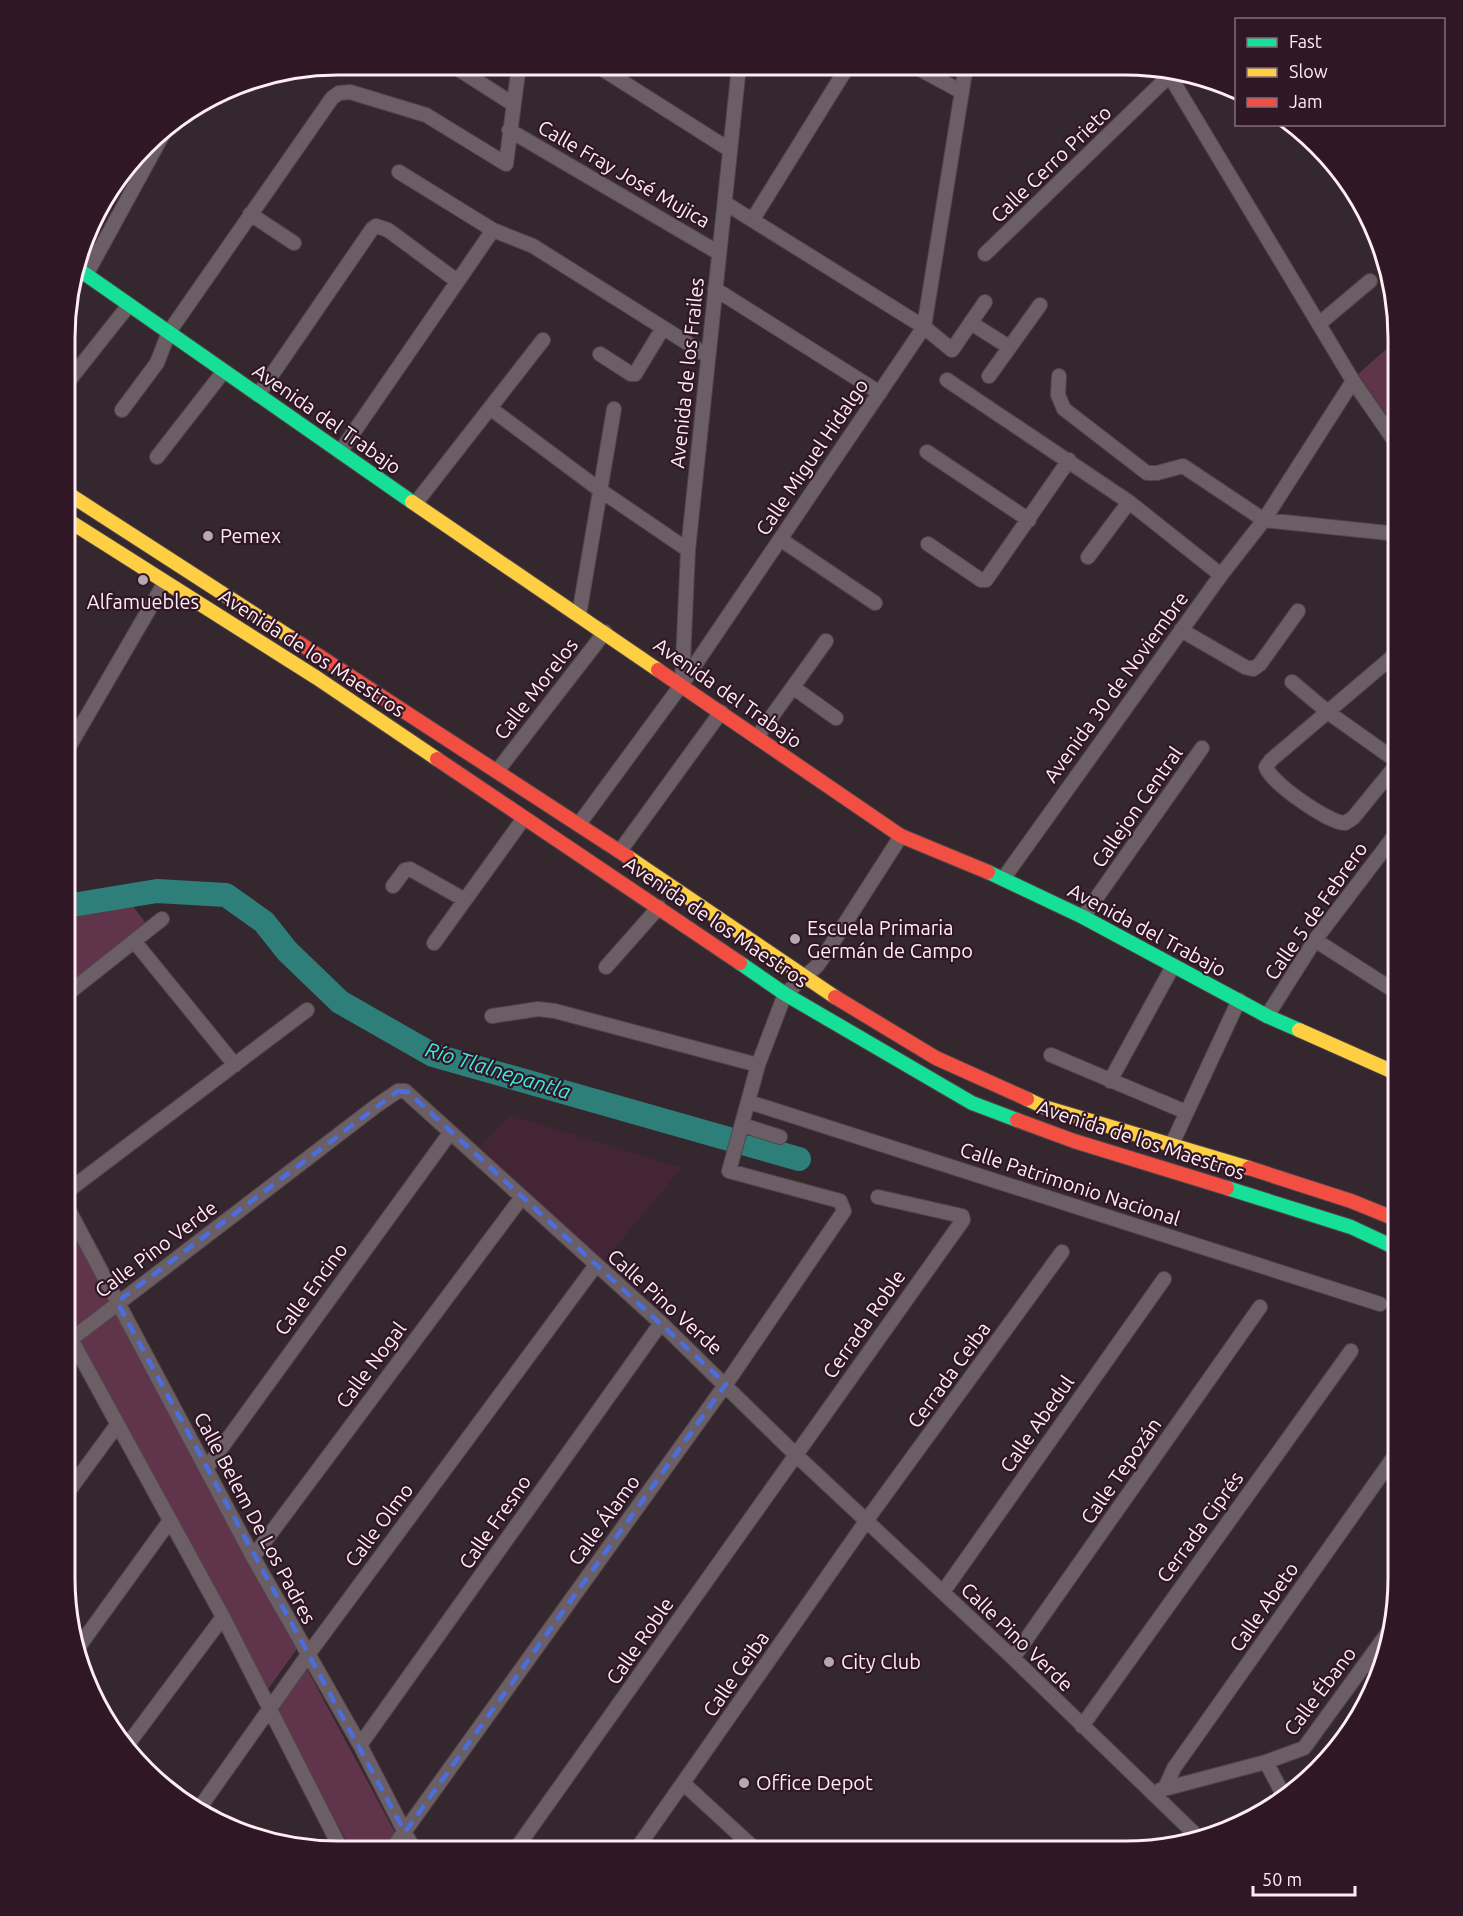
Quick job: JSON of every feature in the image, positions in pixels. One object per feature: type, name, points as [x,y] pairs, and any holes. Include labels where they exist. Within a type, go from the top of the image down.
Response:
[{"type":"main road","name":"Avenida del Trabajo","points":[[83,273],[415,504],[682,684],[901,836],[1003,879],[1083,917],[1267,1016],[1388,1070]]},
{"type":"main road","name":"Avenida de los Maestros","points":[[75,498],[498,770],[804,978],[936,1058],[1044,1107],[1172,1144],[1351,1201],[1388,1216]]},
{"type":"main road","name":"Avenida de los Maestros","points":[[75,525],[318,678],[660,907],[785,994],[972,1103],[1074,1141],[1351,1227],[1388,1244]]},
{"type":"street","points":[[468,75],[513,104]]},
{"type":"street","points":[[122,410],[157,363],[169,332],[332,98],[339,93],[350,92],[426,115],[506,164],[517,75]]},
{"type":"street","points":[[612,75],[730,150]]},
{"type":"street","name":"Avenida de los Frailes","points":[[682,684],[687,550],[738,75]]},
{"type":"street","points":[[753,219],[842,75]]},
{"type":"street","points":[[931,75],[962,92]]},
{"type":"street","name":"Calle Miguel Hidalgo","points":[[579,824],[682,684],[924,327],[965,75]]},
{"type":"street","name":"Calle Cerro Prieto","points":[[985,254],[1162,77]]},
{"type":"street","points":[[1171,79],[1353,381],[1388,432]]},
{"type":"street","name":"Calle Fray José Mujica","points":[[509,130],[719,253]]},
{"type":"street","points":[[85,267],[153,151]]},
{"type":"street","points":[[399,172],[493,230],[533,246],[708,356]]},
{"type":"street","points":[[725,203],[924,327],[952,350],[985,302]]},
{"type":"street","points":[[250,214],[294,243]]},
{"type":"street","points":[[258,395],[376,226],[388,230],[457,281]]},
{"type":"street","points":[[340,452],[493,230]]},
{"type":"street","points":[[1320,323],[1370,281]]},
{"type":"street","points":[[715,289],[880,393]]},
{"type":"street","points":[[75,373],[129,305]]},
{"type":"street","points":[[989,376],[1040,305]]},
{"type":"street","points":[[970,323],[1009,347]]},
{"type":"street","points":[[600,354],[631,374],[635,374],[663,328]]},
{"type":"street","points":[[415,504],[543,340]]},
{"type":"street","points":[[157,457],[224,371]]},
{"type":"street","points":[[1059,376],[1058,395],[1064,409],[1147,472],[1157,473],[1183,466],[1264,520],[1388,533]]},
{"type":"street","points":[[947,380],[1129,502],[1217,572]]},
{"type":"street","name":"Avenida 30 de Noviembre","points":[[1003,879],[1181,630],[1217,572],[1264,520],[1353,381]]},
{"type":"street","points":[[490,408],[600,490],[687,550]]},
{"type":"street","points":[[579,615],[614,409]]},
{"type":"street","points":[[927,452],[1029,520]]},
{"type":"street","points":[[928,544],[981,580],[987,580],[1069,460]]},
{"type":"street","points":[[1088,557],[1129,502]]},
{"type":"street","points":[[780,539],[875,603]]},
{"type":"street","points":[[75,737],[165,582]]},
{"type":"street","points":[[1181,630],[1245,668],[1253,669],[1260,664],[1298,611]]},
{"type":"street","name":"Calle Morelos","points":[[498,770],[605,632]]},
{"type":"street","points":[[757,737],[826,641]]},
{"type":"street","points":[[1388,661],[1271,760],[1266,768],[1269,775],[1294,795],[1336,822],[1345,823],[1353,818],[1388,774]]},
{"type":"street","points":[[1292,682],[1329,713],[1388,755]]},
{"type":"street","points":[[794,688],[836,718]]},
{"type":"street","points":[[620,851],[721,712]]},
{"type":"street","name":"Callejon Central","points":[[1083,917],[1202,748]]},
{"type":"street","points":[[434,943],[524,818]]},
{"type":"street","points":[[780,1137],[741,1130],[758,1065],[785,994],[804,978],[826,953],[901,836]]},
{"type":"street","name":"Calle 5 de Febrero","points":[[1267,1016],[1315,940],[1388,844]]},
{"type":"street","points":[[393,886],[405,870],[410,869],[465,900]]},
{"type":"street","points":[[606,967],[660,907]]},
{"type":"street","points":[[75,988],[162,919]]},
{"type":"street","points":[[1315,940],[1388,987]]},
{"type":"street","points":[[134,941],[235,1065]]},
{"type":"street","points":[[1110,1081],[1173,966]]},
{"type":"street","points":[[1172,1144],[1239,1000]]},
{"type":"street","points":[[75,1185],[307,1010]]},
{"type":"street","points":[[492,1016],[538,1010],[555,1011],[758,1065]]},
{"type":"street","points":[[1051,1055],[1186,1112]]},
{"type":"street","name":"Calle Pino Verde","points":[[75,1331],[398,1091],[408,1092],[726,1384],[796,1455],[1013,1658],[1082,1726],[1159,1791],[1193,1832]]},
{"type":"street","name":"Calle Patrimonio Nacional","points":[[749,1102],[1380,1304]]},
{"type":"street","name":"Calle Álamo","points":[[398,1841],[726,1384],[844,1210],[840,1201],[729,1171],[741,1130]]},
{"type":"street","name":"Calle Encino","points":[[206,1469],[450,1133]]},
{"type":"street","name":"Calle Nogal","points":[[253,1557],[522,1197]]},
{"type":"street","name":"Cerrada Roble","points":[[796,1455],[963,1220],[962,1216],[878,1197]]},
{"type":"street","name":"Calle Belem De Los Padres","points":[[75,1222],[253,1557],[307,1656],[360,1745],[410,1841]]},
{"type":"street","name":"Cerrada Ceiba","points":[[868,1521],[1062,1252]]},
{"type":"street","name":"Calle Olmo","points":[[202,1804],[307,1656],[596,1265]]},
{"type":"street","name":"Calle Abedul","points":[[943,1592],[1164,1279]]},
{"type":"street","name":"Calle Tepozán","points":[[1013,1658],[1260,1307]]},
{"type":"street","name":"Calle Fresno","points":[[360,1745],[661,1323]]},
{"type":"street","points":[[75,1351],[223,1617],[268,1710],[337,1841]]},
{"type":"street","name":"Cerrada Ciprés","points":[[1082,1726],[1351,1351]]},
{"type":"street","points":[[75,1482],[117,1425]]},
{"type":"street","name":"Calle Roble","points":[[521,1841],[796,1455]]},
{"type":"street","name":"Calle Abeto","points":[[1159,1791],[1388,1464]]},
{"type":"street","name":"Calle Ceiba","points":[[642,1841],[868,1521]]},
{"type":"street","points":[[83,1642],[169,1522]]},
{"type":"street","points":[[131,1740],[223,1617]]},
{"type":"street","name":"Calle Ébano","points":[[1159,1791],[1300,1751],[1308,1745],[1379,1645]]},
{"type":"street","points":[[1266,1762],[1281,1790]]},
{"type":"street","points":[[683,1783],[746,1841]]},
{"type":"highlighted area","points":[[398,1091],[408,1092],[726,1384],[405,1832],[117,1302],[376,1106]]},
{"type":"shaded area","points":[[1388,348],[1388,418],[1358,374]]},
{"type":"shaded area","points":[[132,905],[148,926],[75,983],[75,916]]},
{"type":"shaded area","points":[[510,1115],[682,1168],[601,1265],[480,1147]]},
{"type":"shaded area","points":[[75,1236],[112,1303],[75,1330]]},
{"type":"shaded area","points":[[116,1313],[297,1649],[265,1693],[77,1342]]},
{"type":"shaded area","points":[[307,1669],[399,1841],[347,1841],[276,1710]]},
{"type":"waterway","name":"Río Tlalnepantla","points":[[75,905],[157,891],[226,895],[264,922],[287,951],[340,1002],[433,1055],[799,1159]]},
{"type":"traffic: fast","points":[[83,273],[412,502]]},
{"type":"traffic: fast","points":[[988,872],[1083,917],[1267,1016],[1299,1030]]},
{"type":"traffic: fast","points":[[740,963],[785,994],[972,1103],[1017,1120]]},
{"type":"traffic: fast","points":[[1227,1188],[1351,1227],[1388,1244]]},
{"type":"traffic: slow","points":[[75,498],[293,639]]},
{"type":"traffic: slow","points":[[412,502],[658,670]]},
{"type":"traffic: slow","points":[[75,525],[317,678],[437,759]]},
{"type":"traffic: slow","points":[[628,857],[835,997]]},
{"type":"traffic: slow","points":[[1299,1030],[1388,1070]]},
{"type":"traffic: slow","points":[[1027,1099],[1044,1107],[1249,1168]]},
{"type":"traffic: jam","points":[[293,639],[628,857]]},
{"type":"traffic: jam","points":[[658,670],[901,836],[988,872]]},
{"type":"traffic: jam","points":[[437,759],[740,963]]},
{"type":"traffic: jam","points":[[835,997],[936,1058],[1027,1099]]},
{"type":"traffic: jam","points":[[1017,1120],[1074,1141],[1227,1188]]},
{"type":"traffic: jam","points":[[1249,1168],[1351,1201],[1388,1216]]},
{"type":"place","name":"Pemex","points":[[208,536]]},
{"type":"place","name":"Alfamuebles","points":[[143,580]]},
{"type":"place","name":"Escuela Primaria Germán de Campo","points":[[795,939]]},
{"type":"place","name":"City Club","points":[[829,1662]]},
{"type":"place","name":"Office Depot","points":[[744,1783]]}]
